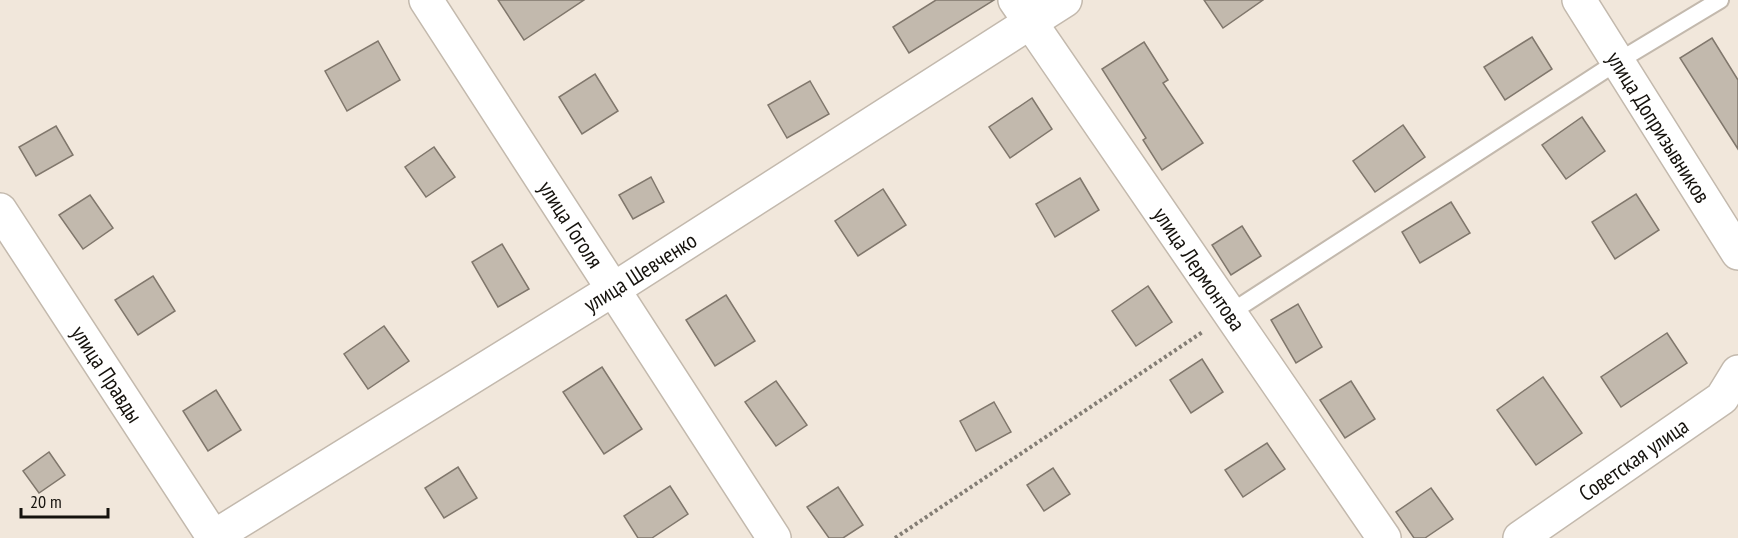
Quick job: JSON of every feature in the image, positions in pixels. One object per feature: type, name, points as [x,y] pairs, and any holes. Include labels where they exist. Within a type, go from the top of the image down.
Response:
[{"type":"street","name":"улица Гоголя","points":[[426,0],[774,538]]},
{"type":"street","name":"улица Шевченко","points":[[213,538],[614,289],[1023,11],[1065,0]]},
{"type":"street","name":"улица Допризывников","points":[[1579,0],[1738,253]]},
{"type":"street","name":"улица Лермонтова","points":[[1023,11],[1384,538]]},
{"type":"street","name":"улица Правды","points":[[0,210],[213,538]]},
{"type":"street","name":"Советская улица","points":[[1520,538],[1722,398],[1738,372]]},
{"type":"lane","points":[[1230,314],[1617,62],[1720,0]]},
{"type":"path","points":[[895,538],[1230,314]]},
{"type":"building","points":[[498,0],[584,0],[524,40]]},
{"type":"building","points":[[936,0],[994,0],[909,53],[893,27]]},
{"type":"building","points":[[1204,0],[1263,0],[1223,28]]},
{"type":"building","points":[[1532,37],[1552,69],[1505,100],[1484,67]]},
{"type":"building","points":[[1712,38],[1738,80],[1738,149],[1680,58]]},
{"type":"building","points":[[378,41],[400,80],[347,111],[325,71]]},
{"type":"building","points":[[1144,42],[1168,80],[1163,83],[1203,143],[1162,170],[1143,140],[1146,138],[1102,69]]},
{"type":"building","points":[[595,74],[618,111],[582,134],[559,97]]},
{"type":"building","points":[[810,81],[829,114],[787,138],[768,105]]},
{"type":"building","points":[[1032,98],[1052,129],[1010,158],[989,127]]},
{"type":"building","points":[[1582,117],[1605,151],[1566,179],[1542,145]]},
{"type":"building","points":[[1403,125],[1425,157],[1375,192],[1353,161]]},
{"type":"building","points":[[56,126],[73,155],[36,176],[19,147]]},
{"type":"building","points":[[434,147],[455,177],[426,197],[405,167]]},
{"type":"building","points":[[651,177],[664,202],[633,219],[619,195]]},
{"type":"building","points":[[1080,178],[1099,210],[1055,237],[1036,204]]},
{"type":"building","points":[[883,189],[906,225],[858,256],[835,221]]},
{"type":"building","points":[[1636,194],[1659,230],[1615,259],[1592,222]]},
{"type":"building","points":[[90,195],[113,228],[83,249],[59,215]]},
{"type":"building","points":[[1451,202],[1470,233],[1420,263],[1402,232]]},
{"type":"building","points":[[1242,226],[1261,256],[1231,275],[1212,245]]},
{"type":"building","points":[[502,244],[529,289],[498,307],[472,262]]},
{"type":"building","points":[[153,276],[175,311],[138,335],[115,300]]},
{"type":"building","points":[[1148,286],[1172,322],[1136,346],[1112,311]]},
{"type":"building","points":[[726,295],[755,341],[715,366],[686,320]]},
{"type":"building","points":[[1298,304],[1322,347],[1296,363],[1271,320]]},
{"type":"building","points":[[384,326],[409,361],[368,389],[344,354]]},
{"type":"building","points":[[1667,333],[1687,363],[1621,407],[1601,377]]},
{"type":"building","points":[[1202,359],[1223,392],[1191,413],[1170,380]]},
{"type":"building","points":[[602,367],[642,429],[604,454],[563,392]]},
{"type":"building","points":[[1543,377],[1582,433],[1536,465],[1497,410]]},
{"type":"building","points":[[776,381],[807,425],[776,446],[745,402]]},
{"type":"building","points":[[1351,381],[1375,419],[1345,438],[1320,400]]},
{"type":"building","points":[[216,390],[241,430],[208,451],[183,411]]},
{"type":"building","points":[[994,402],[1011,432],[976,451],[960,421]]},
{"type":"building","points":[[1267,443],[1285,469],[1243,497],[1225,470]]},
{"type":"building","points":[[49,452],[65,475],[39,493],[23,471]]},
{"type":"building","points":[[458,467],[477,498],[444,518],[425,488]]},
{"type":"building","points":[[1053,468],[1070,494],[1044,511],[1027,485]]},
{"type":"building","points":[[670,486],[688,514],[652,538],[638,538],[624,516]]},
{"type":"building","points":[[838,487],[863,525],[843,538],[829,538],[807,507]]},
{"type":"building","points":[[1431,488],[1453,519],[1425,538],[1414,538],[1396,512]]}]
